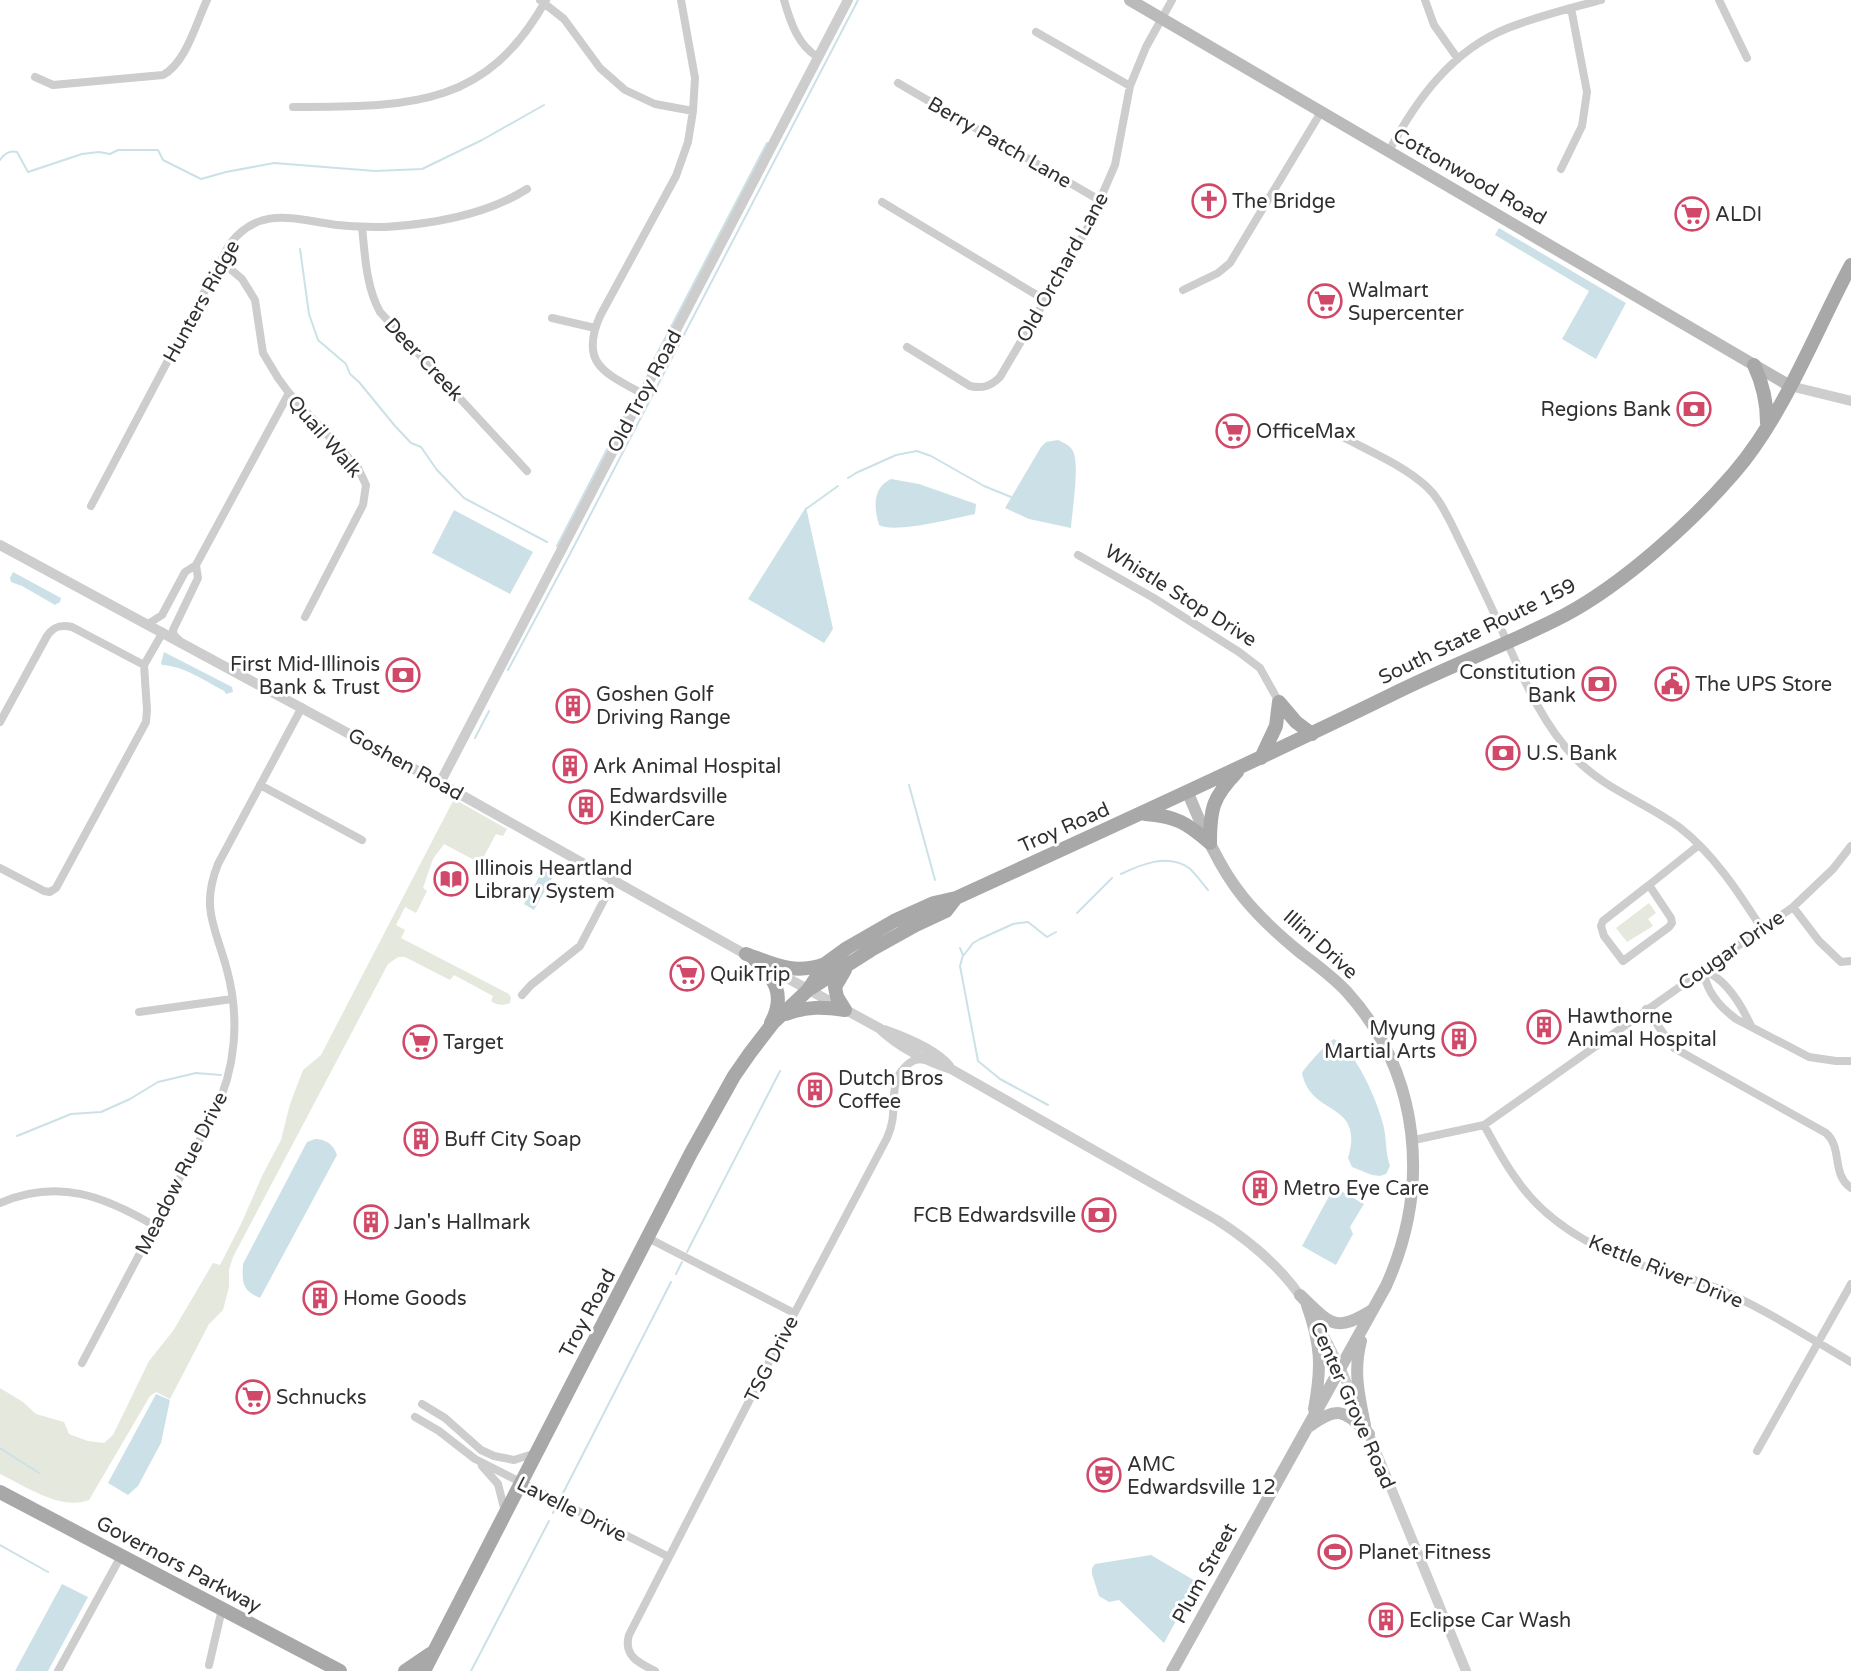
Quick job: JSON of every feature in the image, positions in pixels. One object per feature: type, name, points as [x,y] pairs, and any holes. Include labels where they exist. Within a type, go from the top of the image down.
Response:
[{"type":"main road","name":"Cottonwood Road","points":[[1130,0],[1790,386]]},
{"type":"main road","name":"South State Route 159","points":[[1188,793],[1409,686],[1507,643],[1568,613],[1605,589],[1656,550],[1701,508],[1755,446],[1790,386],[1851,265]]},
{"type":"main road","points":[[1754,365],[1762,381],[1765,395],[1767,426]]},
{"type":"main road","points":[[1261,758],[1276,726],[1279,702]]},
{"type":"main road","name":"Whistle Stop Drive","points":[[1279,702],[1296,722],[1312,734]]},
{"type":"main road","points":[[1210,843],[1210,815],[1213,804],[1242,767]]},
{"type":"main road","name":"Troy Road","points":[[808,990],[825,964],[847,948],[894,921],[934,903],[956,898],[1188,793]]},
{"type":"main road","name":"Illini Drive","points":[[1188,793],[1210,843],[1230,879],[1256,912],[1288,943],[1323,969],[1367,1016],[1385,1044],[1403,1091],[1414,1140],[1411,1207],[1402,1247],[1376,1307],[1341,1369]]},
{"type":"main road","points":[[1142,813],[1172,816],[1181,820],[1210,843]]},
{"type":"main road","name":"Troy Road","points":[[424,1671],[734,1076],[774,1023],[808,990],[916,925],[946,911],[956,898]]},
{"type":"main road","points":[[749,956],[795,970],[806,970],[825,964]]},
{"type":"main road","points":[[749,956],[769,974],[776,986],[778,1004],[774,1023]]},
{"type":"main road","points":[[845,1010],[837,997],[835,987],[848,965]]},
{"type":"main road","points":[[774,1023],[804,1008],[845,1010]]},
{"type":"main road","points":[[1303,1300],[1324,1318],[1340,1324],[1354,1321],[1376,1307]]},
{"type":"main road","points":[[1303,1300],[1317,1336],[1320,1363],[1310,1425]]},
{"type":"main road","points":[[1367,1430],[1357,1384],[1356,1361],[1365,1329],[1376,1307]]},
{"type":"main road","name":"Plum Street","points":[[1172,1671],[1341,1369]]},
{"type":"main road","points":[[1310,1425],[1330,1413],[1337,1412],[1351,1418],[1367,1430]]},
{"type":"main road","name":"Governors Parkway","points":[[0,1492],[340,1671]]},
{"type":"main road","points":[[405,1671],[434,1650]]},
{"type":"street","points":[[35,77],[53,85],[163,75],[170,71],[181,58],[207,0]]},
{"type":"street","points":[[643,394],[605,373],[592,350],[595,328],[676,176],[688,142],[693,111],[693,66],[681,0]]},
{"type":"street","points":[[784,0],[800,40],[810,52],[818,57]]},
{"type":"street","name":"Old Troy Road","points":[[440,783],[848,0]]},
{"type":"street","name":"Old Orchard Lane","points":[[907,347],[970,386],[988,386],[1000,377],[1101,201],[1115,165],[1130,86],[1146,47],[1172,0]]},
{"type":"street","points":[[1425,0],[1434,25],[1458,59]]},
{"type":"street","points":[[1389,151],[1418,102],[1433,83],[1474,47],[1507,28],[1601,0]]},
{"type":"street","points":[[1719,0],[1748,58]]},
{"type":"street","points":[[293,107],[424,99],[460,87],[476,79],[506,56],[519,42],[543,1],[572,28],[600,68],[625,90],[655,104],[693,111]]},
{"type":"street","points":[[1561,169],[1582,126],[1587,92],[1571,8]]},
{"type":"street","points":[[1036,32],[1130,86]]},
{"type":"street","name":"Berry Patch Lane","points":[[898,83],[1101,201]]},
{"type":"street","points":[[1184,290],[1218,273],[1230,263],[1321,112]]},
{"type":"street","name":"Hunters Ridge","points":[[92,506],[236,236],[265,219],[291,217],[330,224],[387,227],[452,218],[505,202],[527,189]]},
{"type":"street","points":[[882,202],[1045,300]]},
{"type":"street","name":"Deer Creek","points":[[362,227],[368,278],[380,312],[527,471]]},
{"type":"street","name":"Quail Walk","points":[[221,261],[238,274],[250,289],[257,306],[263,353],[289,393],[352,460],[366,485],[363,505],[305,617]]},
{"type":"street","points":[[552,318],[595,328]]},
{"type":"street","points":[[1790,386],[1851,401]]},
{"type":"street","points":[[148,624],[162,615],[185,572],[196,565],[289,393]]},
{"type":"street","points":[[1341,436],[1405,471],[1428,488],[1439,502],[1484,590],[1526,683],[1548,724],[1578,760],[1604,783],[1660,815],[1699,845],[1738,893],[1762,929]]},
{"type":"street","name":"Goshen Road","points":[[0,545],[440,783],[808,990]]},
{"type":"street","name":"Whistle Stop Drive","points":[[1078,555],[1152,597],[1239,652],[1260,668],[1279,702]]},
{"type":"street","points":[[180,641],[174,635],[173,630],[198,578],[196,565]]},
{"type":"street","points":[[0,722],[47,636],[57,627],[64,625],[72,627],[144,665]]},
{"type":"street","points":[[0,868],[48,892],[56,888],[146,722],[144,665],[163,632]]},
{"type":"street","name":"Meadow Rue Drive","points":[[82,1363],[225,1088],[233,1052],[234,1019],[227,971],[209,912],[210,892],[218,864],[302,707]]},
{"type":"street","points":[[260,786],[362,840]]},
{"type":"street","points":[[1649,885],[1672,923],[1623,961],[1604,936],[1600,926],[1603,921],[1699,845]]},
{"type":"street","name":"Cougar Drive","points":[[1414,1140],[1484,1125],[1793,907],[1833,869],[1851,846]]},
{"type":"street","points":[[522,995],[531,985],[580,946],[614,880]]},
{"type":"street","points":[[1793,907],[1824,946],[1841,962],[1851,961]]},
{"type":"street","points":[[1751,1026],[1744,1011],[1727,987],[1716,975],[1704,970],[1705,982],[1725,1011],[1736,1019],[1809,1057],[1851,1061]]},
{"type":"street","name":"Center Grove Road","points":[[808,990],[879,1028],[927,1050],[951,1069]]},
{"type":"street","points":[[140,1012],[232,999]]},
{"type":"street","points":[[1646,1009],[1674,1048],[1826,1133],[1835,1144],[1839,1173],[1851,1188]]},
{"type":"street","name":"Center Grove Road","points":[[879,1028],[890,1039],[936,1065],[951,1069],[1230,1228],[1271,1262],[1303,1300],[1341,1369],[1466,1671]]},
{"type":"street","name":"TSG Drive","points":[[654,1671],[631,1655],[628,1651],[628,1641],[794,1313],[892,1126],[897,1078],[912,1060],[921,1058],[936,1065]]},
{"type":"street","name":"Kettle River Drive","points":[[1484,1125],[1515,1178],[1532,1199],[1549,1216],[1575,1234],[1623,1258],[1696,1280],[1729,1293],[1851,1362]]},
{"type":"street","points":[[1,1200],[41,1192],[73,1192],[109,1202],[155,1226]]},
{"type":"street","points":[[648,1238],[794,1313]]},
{"type":"street","points":[[1757,1451],[1851,1284]]},
{"type":"street","name":"Lavelle Drive","points":[[422,1404],[445,1418],[481,1449],[494,1456],[514,1460],[536,1453]]},
{"type":"street","name":"Lavelle Drive","points":[[415,1417],[439,1431],[475,1459],[498,1484],[505,1512]]},
{"type":"street","name":"Lavelle Drive","points":[[475,1459],[669,1557]]},
{"type":"street","points":[[58,1671],[121,1556]]},
{"type":"street","points":[[209,1665],[222,1609]]},
{"type":"shaded area","points":[[1499,228],[1626,303],[1596,359],[1562,339],[1589,291],[1495,235]]},
{"type":"shaded area","points":[[1058,440],[1070,447],[1075,458],[1076,477],[1071,528],[1029,519],[1005,508],[1041,447],[1046,442]]},
{"type":"shaded area","points":[[891,479],[919,484],[976,504],[975,514],[911,527],[898,528],[879,525],[876,499],[880,488]]},
{"type":"shaded area","points":[[806,507],[833,629],[824,643],[748,599]]},
{"type":"shaded area","points":[[454,510],[533,552],[510,594],[432,553]]},
{"type":"shaded area","points":[[13,572],[61,598],[60,602],[55,605],[11,582]]},
{"type":"shaded area","points":[[164,652],[232,687],[233,692],[226,694],[186,671],[162,665]]},
{"type":"shaded area","points":[[454,799],[507,829],[503,836],[496,834],[482,860],[479,859],[478,862],[444,844],[433,859],[423,888],[427,891],[416,913],[405,907],[396,925],[405,930],[401,938],[509,994],[510,1003],[502,1005],[495,1003],[491,1001],[493,996],[454,975],[450,980],[405,957],[398,957],[388,964],[233,1257],[223,1310],[209,1324],[170,1399],[156,1392],[150,1396],[89,1500],[78,1503],[55,1500],[0,1474],[0,1388],[23,1402],[36,1414],[64,1422],[69,1434],[88,1441],[104,1443],[113,1435],[149,1361],[173,1331],[213,1263],[220,1265],[281,1140],[290,1104],[303,1070],[321,1055]]},
{"type":"shaded area","points":[[549,859],[560,864],[534,910],[524,904]]},
{"type":"shaded area","points":[[1649,903],[1656,913],[1648,919],[1653,926],[1627,942],[1616,928]]},
{"type":"shaded area","points":[[1334,1039],[1342,1045],[1358,1065],[1376,1102],[1384,1129],[1390,1166],[1386,1174],[1372,1175],[1352,1167],[1348,1158],[1351,1140],[1349,1127],[1343,1117],[1315,1097],[1307,1087],[1302,1073]]},
{"type":"shaded area","points":[[315,1139],[329,1143],[337,1155],[260,1298],[246,1289],[244,1285],[243,1264],[307,1142]]},
{"type":"shaded area","points":[[1334,1187],[1364,1204],[1350,1227],[1353,1234],[1336,1265],[1302,1246]]},
{"type":"shaded area","points":[[156,1394],[170,1400],[161,1443],[138,1486],[128,1495],[108,1483]]},
{"type":"shaded area","points":[[1151,1555],[1197,1582],[1164,1643],[1119,1600],[1109,1602],[1099,1596],[1092,1574],[1095,1564]]},
{"type":"shaded area","points":[[62,1584],[88,1597],[48,1671],[15,1671]]},
{"type":"waterway","points":[[508,670],[858,0]]},
{"type":"waterway","points":[[0,160],[7,153],[17,152],[28,172],[82,154],[99,152],[110,154],[118,150],[158,150],[163,160],[201,179],[274,163],[375,171],[422,169],[482,140],[544,105]]},
{"type":"waterway","points":[[647,373],[767,143]]},
{"type":"waterway","points":[[300,249],[309,314],[318,340],[346,364],[350,374],[395,426],[411,443],[421,447],[437,470],[464,498],[547,542]]},
{"type":"waterway","points":[[557,546],[627,411]]},
{"type":"waterway","points":[[848,478],[896,455],[917,451],[931,456],[984,486],[1011,497]]},
{"type":"waterway","points":[[806,509],[838,486]]},
{"type":"waterway","points":[[475,738],[489,711]]},
{"type":"waterway","points":[[909,785],[935,880]]},
{"type":"waterway","points":[[1121,874],[1146,864],[1172,861],[1189,868],[1208,890]]},
{"type":"waterway","points":[[1077,913],[1112,878]]},
{"type":"waterway","points":[[964,955],[973,943],[1013,924],[1028,922],[1047,937],[1056,932]]},
{"type":"waterway","points":[[960,948],[963,955],[960,966],[978,1061],[1000,1079],[1048,1105]]},
{"type":"waterway","points":[[687,1252],[780,1071]]},
{"type":"waterway","points":[[17,1136],[71,1114],[101,1112],[130,1099],[158,1082],[196,1073],[221,1075]]},
{"type":"waterway","points":[[676,1274],[682,1262]]},
{"type":"waterway","points":[[561,1497],[671,1282]]},
{"type":"waterway","points":[[0,1448],[39,1473]]},
{"type":"waterway","points":[[553,1513],[556,1507]]},
{"type":"waterway","points":[[471,1671],[549,1521]]},
{"type":"waterway","points":[[0,1545],[48,1572]]},
{"type":"place","name":"The Bridge","points":[[1209,201]]},
{"type":"place","name":"ALDI","points":[[1692,214]]},
{"type":"place","name":"Walmart Supercenter","points":[[1325,301]]},
{"type":"place","name":"Regions Bank","points":[[1694,409]]},
{"type":"place","name":"OfficeMax","points":[[1233,431]]},
{"type":"place","name":"First Mid-Illinois Bank & Trust","points":[[403,675]]},
{"type":"place","name":"Constitution Bank","points":[[1599,684]]},
{"type":"place","name":"The UPS Store","points":[[1672,684]]},
{"type":"place","name":"Goshen Golf Driving Range","points":[[573,706]]},
{"type":"place","name":"U.S. Bank","points":[[1503,753]]},
{"type":"place","name":"Ark Animal Hospital","points":[[570,766]]},
{"type":"place","name":"Edwardsville KinderCare","points":[[586,807]]},
{"type":"place","name":"Illinois Heartland Library System","points":[[451,879]]},
{"type":"place","name":"QuikTrip","points":[[687,974]]},
{"type":"place","name":"Hawthorne Animal Hospital","points":[[1544,1027]]},
{"type":"place","name":"Myung Martial Arts","points":[[1459,1039]]},
{"type":"place","name":"Target","points":[[420,1042]]},
{"type":"place","name":"Dutch Bros Coffee","points":[[815,1090]]},
{"type":"place","name":"Buff City Soap","points":[[421,1139]]},
{"type":"place","name":"Metro Eye Care","points":[[1260,1188]]},
{"type":"place","name":"FCB Edwardsville","points":[[1099,1215]]},
{"type":"place","name":"Jan's Hallmark","points":[[371,1222]]},
{"type":"place","name":"Home Goods","points":[[320,1298]]},
{"type":"place","name":"Schnucks","points":[[253,1397]]},
{"type":"place","name":"AMC Edwardsville 12","points":[[1104,1475]]},
{"type":"place","name":"Planet Fitness","points":[[1335,1552]]},
{"type":"place","name":"Eclipse Car Wash","points":[[1386,1620]]}]
